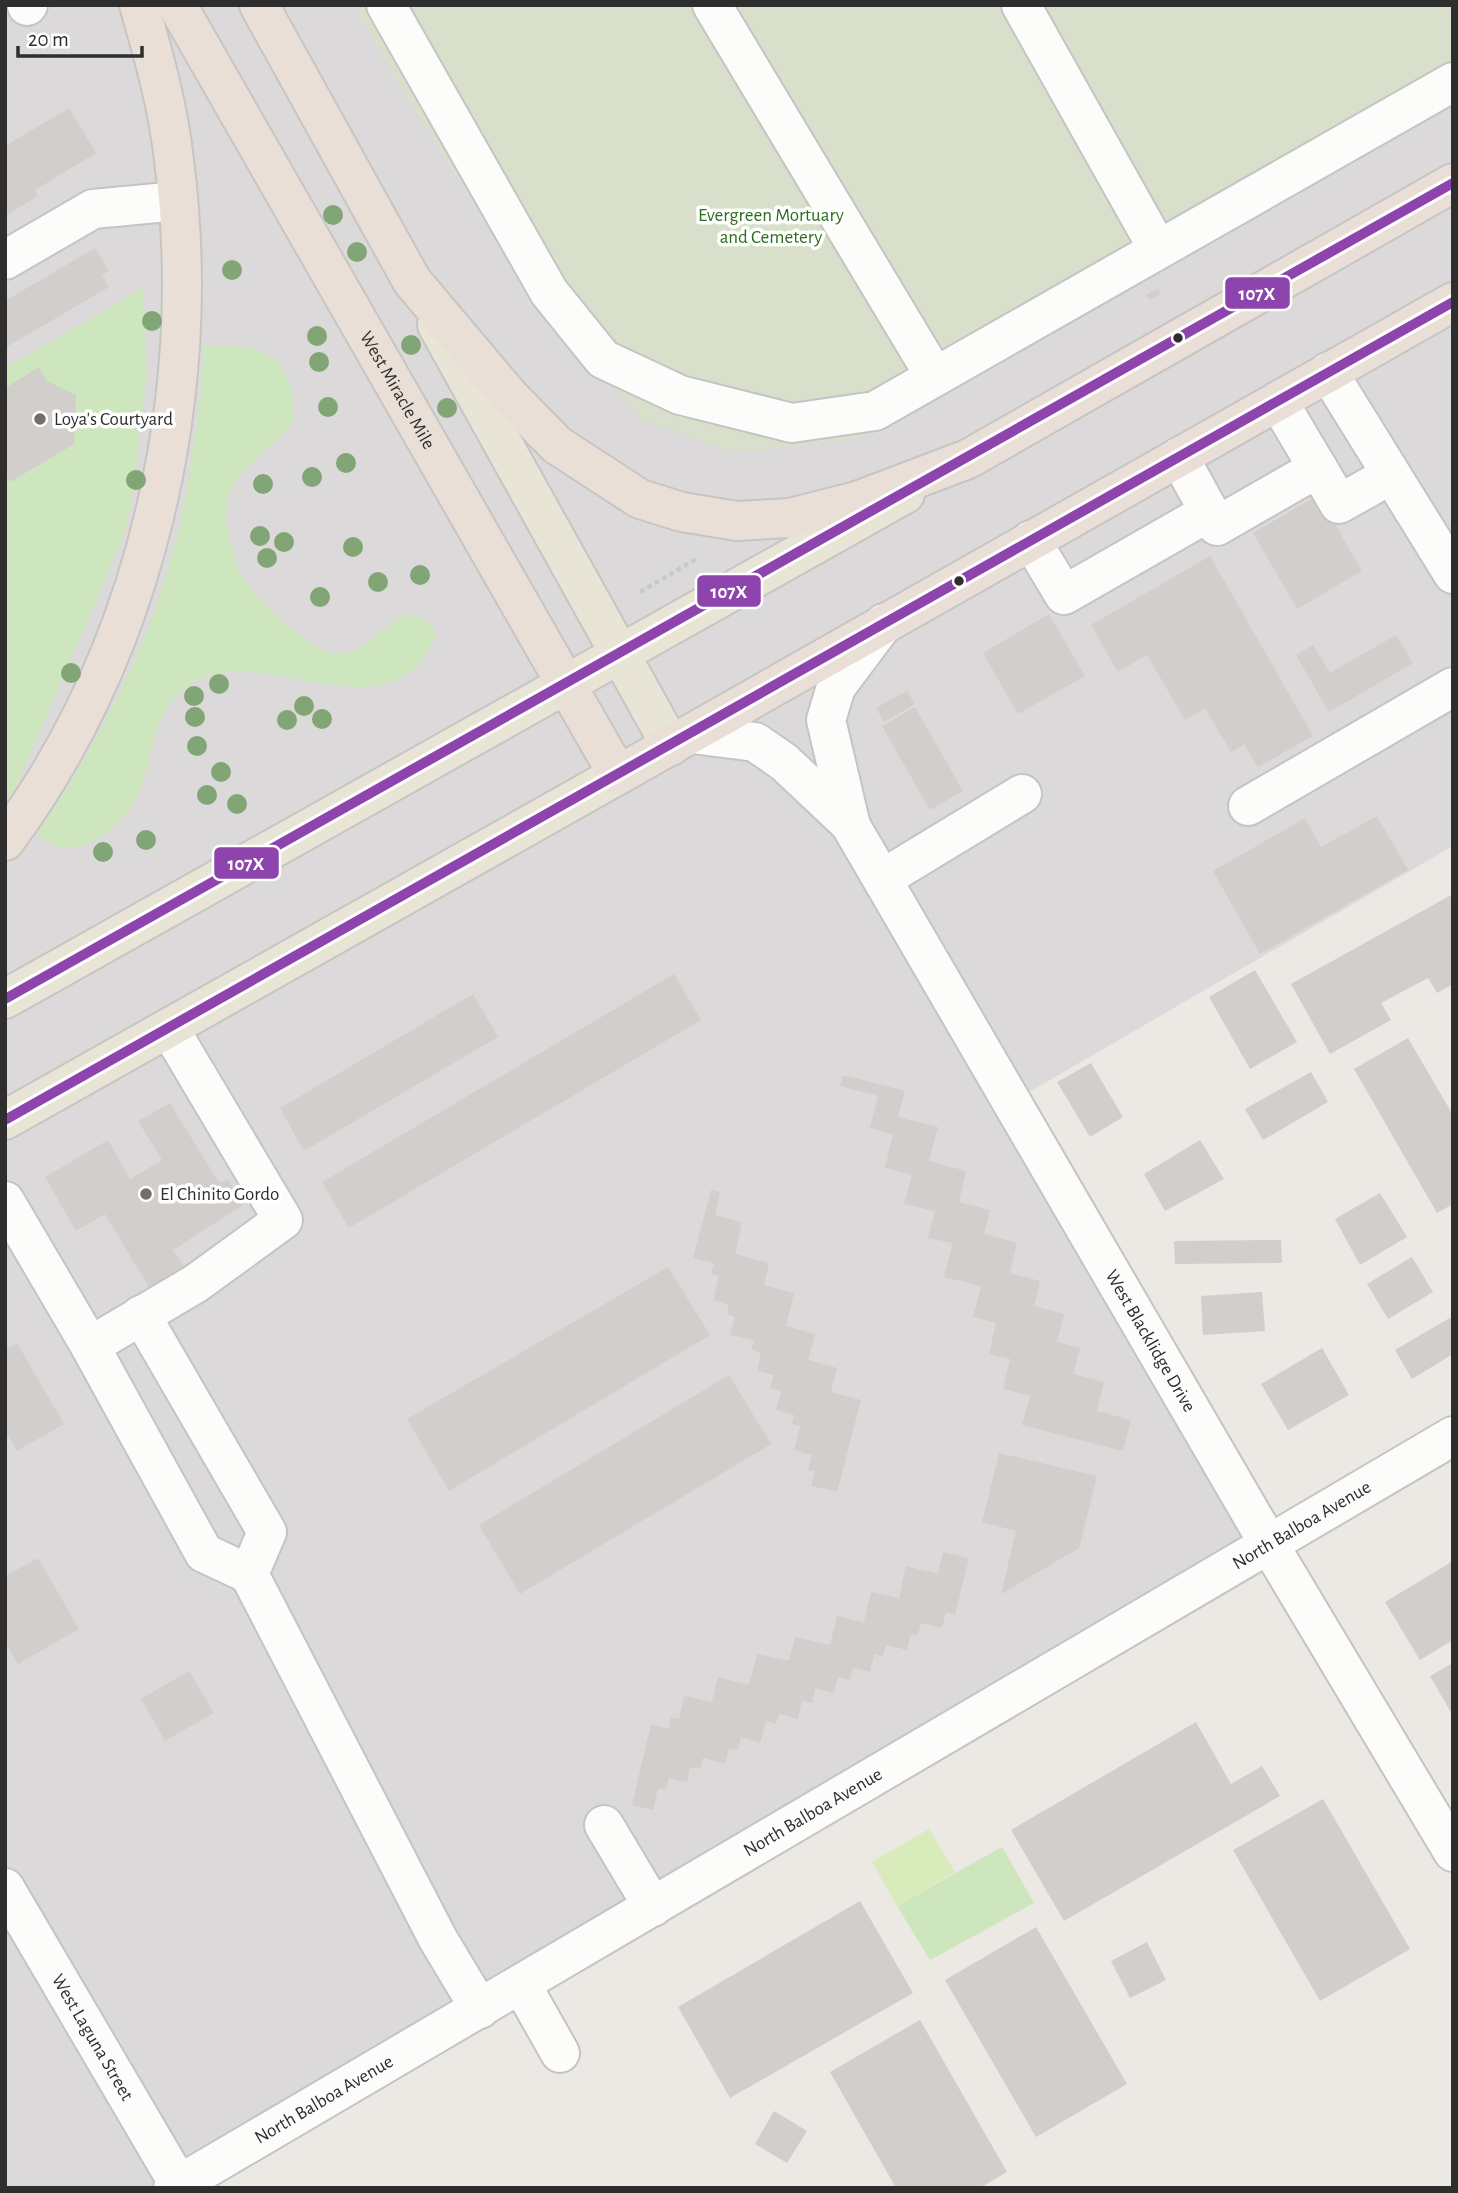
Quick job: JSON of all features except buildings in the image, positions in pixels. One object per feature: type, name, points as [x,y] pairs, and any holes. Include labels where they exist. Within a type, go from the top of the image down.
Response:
[{"type":"highway","points":[[5,841],[27,811],[63,751],[98,681],[126,613],[163,478],[177,379],[182,253],[174,158],[159,73],[139,5]]},
{"type":"highway","name":"West Miracle Mile","points":[[177,5],[618,775]]},
{"type":"highway","points":[[259,5],[412,281],[509,396],[557,445],[640,499],[682,512],[737,521],[790,518],[857,501],[968,459],[1453,183]]},
{"type":"highway","points":[[618,775],[1453,302]]},
{"type":"main road","points":[[412,281],[621,653],[682,740]]},
{"type":"main road","points":[[5,999],[968,459]]},
{"type":"main road","points":[[5,1120],[618,775]]},
{"type":"street","points":[[386,5],[549,292],[603,359],[680,395],[792,423],[875,411],[1453,82]]},
{"type":"street","points":[[712,5],[934,376]]},
{"type":"street","points":[[1021,5],[1158,249]]},
{"type":"street","points":[[5,260],[93,209],[178,201]]},
{"type":"street","points":[[1328,372],[1389,475],[1453,574]]},
{"type":"street","points":[[1278,401],[1339,504],[1389,475]]},
{"type":"street","points":[[1179,457],[1217,526],[1318,468]]},
{"type":"street","points":[[1031,540],[1064,595],[1209,512]]},
{"type":"street","points":[[852,825],[825,720],[836,687],[884,624]]},
{"type":"street","points":[[1248,806],[1453,687]]},
{"type":"street","points":[[682,740],[755,742],[784,762],[852,825]]},
{"type":"street","points":[[882,879],[1022,794]]},
{"type":"street","name":"West Blacklidge Drive","points":[[852,825],[1270,1546],[1453,1852]]},
{"type":"street","points":[[90,1346],[195,1284],[282,1220],[169,1028]]},
{"type":"street","points":[[5,1201],[90,1346],[204,1553],[248,1574],[438,1939],[480,2009]]},
{"type":"street","points":[[141,1315],[267,1532],[248,1574]]},
{"type":"street","name":"North Balboa Avenue","points":[[177,2187],[1453,1436]]},
{"type":"street","points":[[604,1825],[653,1907]]},
{"type":"street","name":"West Laguna Street","points":[[5,1888],[177,2187]]},
{"type":"street","points":[[521,1984],[559,2053]]},
{"type":"path","points":[[638,593],[703,555]]},
{"type":"shaded area","points":[[5,5],[354,5],[390,69],[532,295],[1453,100],[1453,846],[1012,1102],[1270,1546],[173,2188],[5,2188]]},
{"type":"green space","name":"Evergreen Mortuary and Cemetery","points":[[354,5],[1453,5],[1453,100],[863,437],[735,453],[642,419],[532,295],[390,69]]},
{"type":"green space","points":[[143,288],[147,375],[130,514],[119,548],[5,812],[5,368]]},
{"type":"green space","points":[[204,345],[259,350],[278,364],[286,375],[293,395],[293,415],[289,428],[246,469],[237,480],[227,503],[228,533],[241,573],[249,586],[286,624],[315,646],[329,652],[340,654],[354,650],[390,624],[402,617],[413,615],[425,620],[437,633],[416,666],[390,683],[360,687],[258,673],[224,673],[193,683],[179,693],[162,718],[144,779],[126,814],[108,832],[87,844],[57,847],[37,834],[118,697],[140,648],[166,575],[185,499],[197,422]]},
{"type":"green space","points":[[929,1829],[955,1872],[897,1906],[872,1862]]},
{"type":"green space","points":[[1002,1847],[1034,1903],[930,1960],[897,1906]]},
{"type":"transit line","name":"107X","points":[[5,999],[1453,183]]},
{"type":"transit line","name":"107X","points":[[5,1120],[1453,302]]},
{"type":"place","name":"Loya's Courtyard","points":[[40,419]]},
{"type":"place","name":"El Chinito Gordo","points":[[146,1194]]}]
